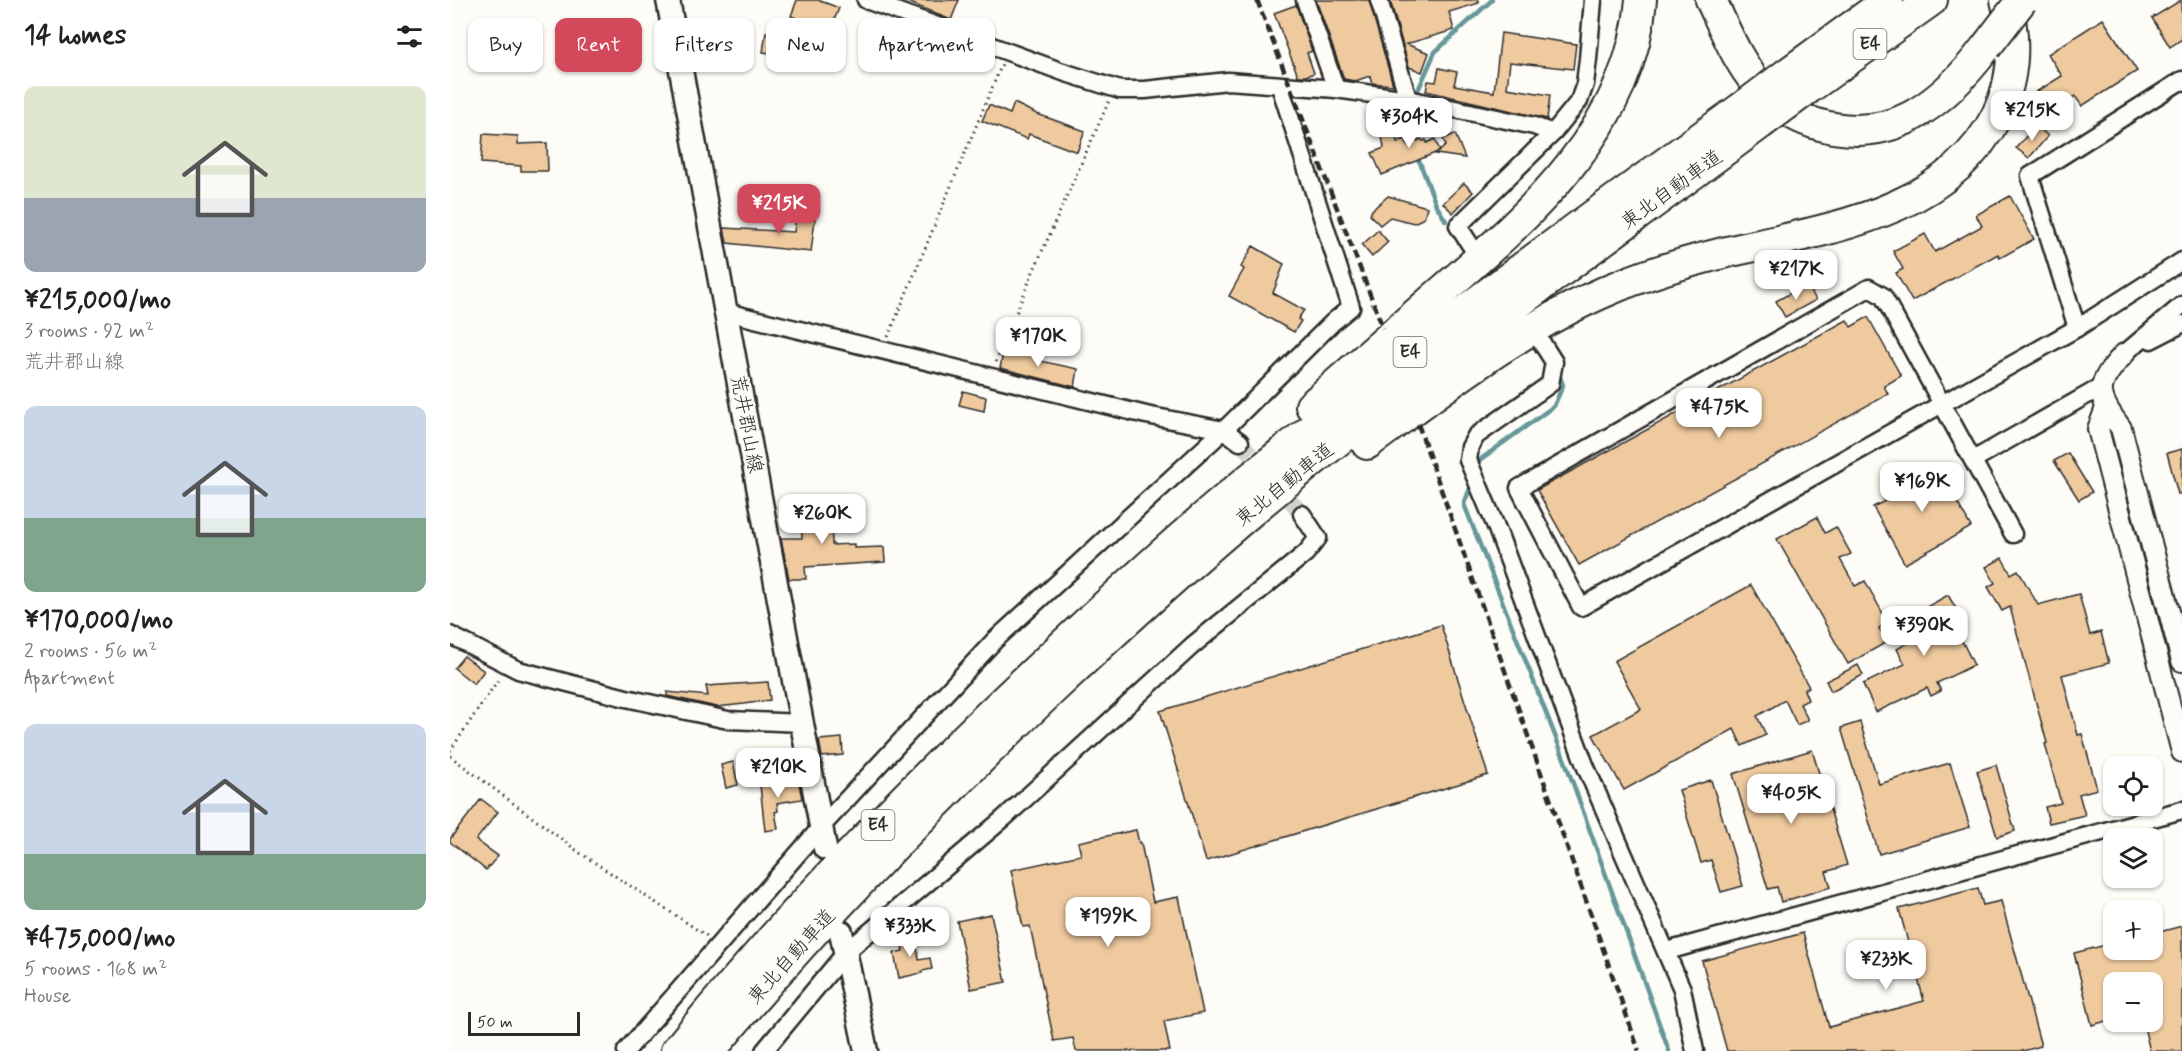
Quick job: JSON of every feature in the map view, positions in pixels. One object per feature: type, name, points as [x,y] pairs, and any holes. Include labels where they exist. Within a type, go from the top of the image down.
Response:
[{"type":"highway","points":[[1106,622],[1166,539],[1241,467],[1483,256],[1539,203],[1583,150],[1601,122],[1617,89],[1635,35],[1641,0]]},
{"type":"highway","points":[[1711,0],[1734,48],[1765,93],[1780,106],[1799,117],[1831,129],[1868,129],[1887,126],[1911,116],[1952,86],[1968,71],[2022,0]]},
{"type":"highway","name":"東北自動車道","points":[[1799,80],[1888,0]]},
{"type":"highway","name":"東北自動車道","points":[[710,1051],[842,901],[981,758],[1106,622],[1251,478],[1497,285],[1750,116],[1799,80],[1932,0]]},
{"type":"highway","points":[[1106,622],[1202,575],[1335,467],[1486,357],[1529,330],[1610,289],[1641,277],[1717,255],[1835,227],[1894,207],[1937,183],[1972,153],[1985,137],[2003,102],[2014,52],[2006,0]]},
{"type":"highway","name":"東北自動車道","points":[[676,1051],[749,966],[878,826],[1014,690],[1106,622]]},
{"type":"main road","name":"荒井郡山線","points":[[668,0],[824,837]]},
{"type":"main road","points":[[843,942],[866,1051]]},
{"type":"street","points":[[1305,0],[1336,89]]},
{"type":"street","points":[[1378,0],[1408,99]]},
{"type":"street","points":[[1473,249],[1458,226],[1552,133],[1579,101],[1583,92],[1588,59],[1593,0]]},
{"type":"street","points":[[870,1],[1113,88],[1145,90],[1228,81],[1336,89],[1408,99],[1534,126],[1552,133]]},
{"type":"street","points":[[2077,328],[2030,176],[2181,80],[2182,82]]},
{"type":"street","points":[[626,1051],[824,837],[994,642],[1224,430],[1351,307],[1280,86]]},
{"type":"street","points":[[2013,534],[1942,405],[1883,296],[1869,288],[1519,488],[1581,607],[1942,405],[2077,328],[2182,261]]},
{"type":"street","points":[[2156,652],[2181,650],[2121,428],[2106,408],[2100,387],[2106,372],[2124,354],[2182,305]]},
{"type":"street","points":[[726,312],[1146,415],[1224,430],[1240,442]]},
{"type":"street","points":[[2124,354],[2182,324]]},
{"type":"street","points":[[1540,340],[1554,362],[1550,384],[1476,436],[1470,447],[1468,460],[1497,529],[1585,765],[1682,988],[1695,1051]]},
{"type":"street","points":[[1973,460],[2100,387]]},
{"type":"street","points":[[2106,408],[2098,429],[2182,752]]},
{"type":"street","points":[[764,1051],[843,942],[1005,818],[1192,645],[1306,553],[1317,538],[1302,513]]},
{"type":"street","points":[[450,635],[518,670],[626,698],[728,720],[802,723]]},
{"type":"street","points":[[1667,951],[2182,810]]},
{"type":"path","points":[[882,351],[1007,51]]},
{"type":"path","points":[[990,377],[1113,88]]},
{"type":"path","points":[[507,665],[450,754],[580,852],[714,940]]},
{"type":"building","points":[[797,0],[818,0],[839,8],[835,18],[791,16]]},
{"type":"building","points":[[903,0],[959,0],[952,18],[946,18]]},
{"type":"building","points":[[1316,0],[1369,0],[1393,85],[1372,83],[1370,76],[1355,81],[1344,79]]},
{"type":"building","points":[[1390,0],[1479,0],[1479,3],[1449,12],[1454,30],[1406,44],[1429,53],[1422,72],[1409,67]]},
{"type":"building","points":[[2181,0],[2182,39],[2170,47],[2152,18]]},
{"type":"building","points":[[1296,5],[1312,51],[1307,53],[1314,73],[1306,76],[1298,76],[1274,13]]},
{"type":"building","points":[[2103,19],[2137,71],[2082,106],[2075,96],[2049,112],[2036,92],[2062,76],[2048,54]]},
{"type":"building","points":[[766,32],[766,52],[763,52]]},
{"type":"building","points":[[1501,33],[1576,44],[1573,69],[1510,62],[1507,88],[1550,95],[1547,119],[1426,91],[1428,81],[1436,82],[1439,68],[1457,72],[1454,85],[1494,92]]},
{"type":"building","points":[[1014,103],[1085,131],[1077,152],[1029,134],[1027,139],[982,121],[989,105],[1010,114]]},
{"type":"building","points":[[1392,116],[1397,142],[1405,139],[1408,145],[1421,139],[1426,140],[1427,143],[1435,139],[1440,151],[1382,175],[1372,153],[1384,148],[1379,118]]},
{"type":"building","points":[[2036,125],[2048,136],[2029,158],[2016,148]]},
{"type":"building","points":[[483,134],[518,136],[518,144],[547,143],[548,171],[521,171],[521,166],[481,163]]},
{"type":"building","points":[[1455,134],[1465,158],[1436,154],[1446,145],[1443,139]]},
{"type":"building","points":[[1464,183],[1473,192],[1453,213],[1443,203]]},
{"type":"building","points":[[1388,196],[1427,207],[1424,218],[1414,223],[1390,217],[1380,225],[1370,215],[1372,210]]},
{"type":"building","points":[[2010,196],[2034,239],[2000,258],[1998,254],[1912,301],[1896,273],[1903,269],[1893,251],[1925,234],[1935,252],[1982,226],[1976,215]]},
{"type":"building","points":[[797,209],[816,211],[811,252],[727,243],[724,228],[794,232]]},
{"type":"building","points":[[1378,230],[1388,242],[1372,257],[1362,245]]},
{"type":"building","points":[[1253,246],[1284,264],[1273,293],[1304,310],[1298,319],[1301,321],[1294,332],[1229,296],[1244,269],[1241,267]]},
{"type":"building","points":[[1807,284],[1816,300],[1785,317],[1776,301]]},
{"type":"building","points":[[1868,317],[1901,376],[1884,386],[1888,394],[1579,565],[1537,490],[1847,320],[1851,327]]},
{"type":"building","points":[[1004,349],[1041,356],[1040,361],[1078,369],[1075,387],[1000,368]]},
{"type":"building","points":[[963,391],[986,397],[984,411],[959,405]]},
{"type":"building","points":[[2182,449],[2182,493],[2178,494],[2167,453]]},
{"type":"building","points":[[2068,453],[2092,492],[2079,500],[2054,461]]},
{"type":"building","points":[[1951,464],[1961,481],[1949,488],[1971,527],[1905,564],[1873,507],[1885,501],[1881,493],[1923,471],[1926,478]]},
{"type":"building","points":[[819,501],[831,509],[832,545],[854,544],[854,548],[884,547],[885,562],[805,567],[806,579],[789,579],[781,538],[802,538],[801,502]]},
{"type":"building","points":[[1817,517],[1825,533],[1836,527],[1851,554],[1840,559],[1855,586],[1865,581],[1888,623],[1879,628],[1887,642],[1848,664],[1777,539]]},
{"type":"building","points":[[2002,558],[2011,574],[2018,570],[2038,605],[2079,594],[2090,635],[2101,632],[2109,663],[2062,675],[2078,735],[2082,734],[2097,789],[2079,794],[2085,815],[2049,823],[2045,807],[2061,803],[2045,744],[2047,743],[2010,607],[2002,611],[1988,587],[1995,583],[1986,567]]},
{"type":"building","points":[[1751,585],[1809,687],[1804,690],[1808,700],[1800,704],[1808,720],[1797,725],[1785,700],[1757,716],[1766,735],[1742,746],[1734,729],[1624,790],[1593,735],[1641,709],[1614,661]]},
{"type":"building","points":[[1948,595],[1965,624],[1956,629],[1974,665],[1937,683],[1941,691],[1931,696],[1927,688],[1876,712],[1863,684],[1905,664],[1897,649],[1918,637],[1907,618]]},
{"type":"building","points":[[1441,625],[1488,775],[1206,861],[1160,711]]},
{"type":"building","points":[[464,656],[484,671],[474,684],[454,668]]},
{"type":"building","points":[[1858,665],[1863,675],[1831,691],[1826,681]]},
{"type":"building","points":[[768,682],[770,700],[744,704],[717,707],[667,696],[667,692],[708,696],[706,686]]},
{"type":"building","points":[[1860,722],[1879,784],[1950,763],[1970,827],[1879,854],[1841,728]]},
{"type":"building","points":[[842,738],[843,755],[822,757],[819,740]]},
{"type":"building","points":[[1812,750],[1847,865],[1826,872],[1831,887],[1781,902],[1777,887],[1768,889],[1733,774]]},
{"type":"building","points":[[733,762],[738,785],[726,788],[721,765]]},
{"type":"building","points":[[1996,765],[2015,831],[1997,837],[1977,771]]},
{"type":"building","points":[[798,778],[802,799],[777,803],[778,811],[775,812],[778,829],[765,831],[760,785]]},
{"type":"building","points":[[1711,780],[1743,886],[1721,892],[1711,860],[1701,863],[1679,790]]},
{"type":"building","points":[[481,799],[498,812],[476,840],[498,856],[486,870],[450,842]]},
{"type":"building","points":[[1136,830],[1139,843],[1141,843],[1153,902],[1179,897],[1203,1013],[1164,1021],[1170,1051],[1076,1051],[1073,1038],[1054,1041],[1030,926],[1023,927],[1011,870],[1081,855],[1078,842]]},
{"type":"building","points":[[1978,888],[1983,905],[2001,901],[2041,1046],[2023,1051],[1727,1051],[1702,961],[1803,933],[1829,1027],[1924,1001],[1899,909]]},
{"type":"building","points":[[991,914],[1006,982],[971,989],[957,921]]},
{"type":"building","points":[[2182,926],[2182,1051],[2150,1051],[2145,1032],[2163,1032],[2163,972],[2103,972],[2103,1022],[2092,1025],[2074,953],[2103,946],[2103,960],[2163,960],[2163,931]]},
{"type":"building","points":[[914,931],[919,960],[930,958],[932,969],[899,978],[894,953],[903,951],[900,934]]},
{"type":"waterway","points":[[1415,97],[1435,52],[1492,0]]},
{"type":"waterway","points":[[1412,105],[1407,126],[1408,137],[1413,148]]},
{"type":"waterway","points":[[1417,155],[1436,205],[1446,221]]},
{"type":"waterway","points":[[1477,470],[1481,459],[1554,406],[1563,385],[1560,377]]},
{"type":"waterway","points":[[1472,483],[1464,504],[1565,761],[1669,1051]]},
{"type":"tunnel","points":[[1240,442],[1302,514]]},
{"type":"railway","points":[[1257,0],[1383,328]]},
{"type":"railway","points":[[1418,424],[1639,1051]]}]
